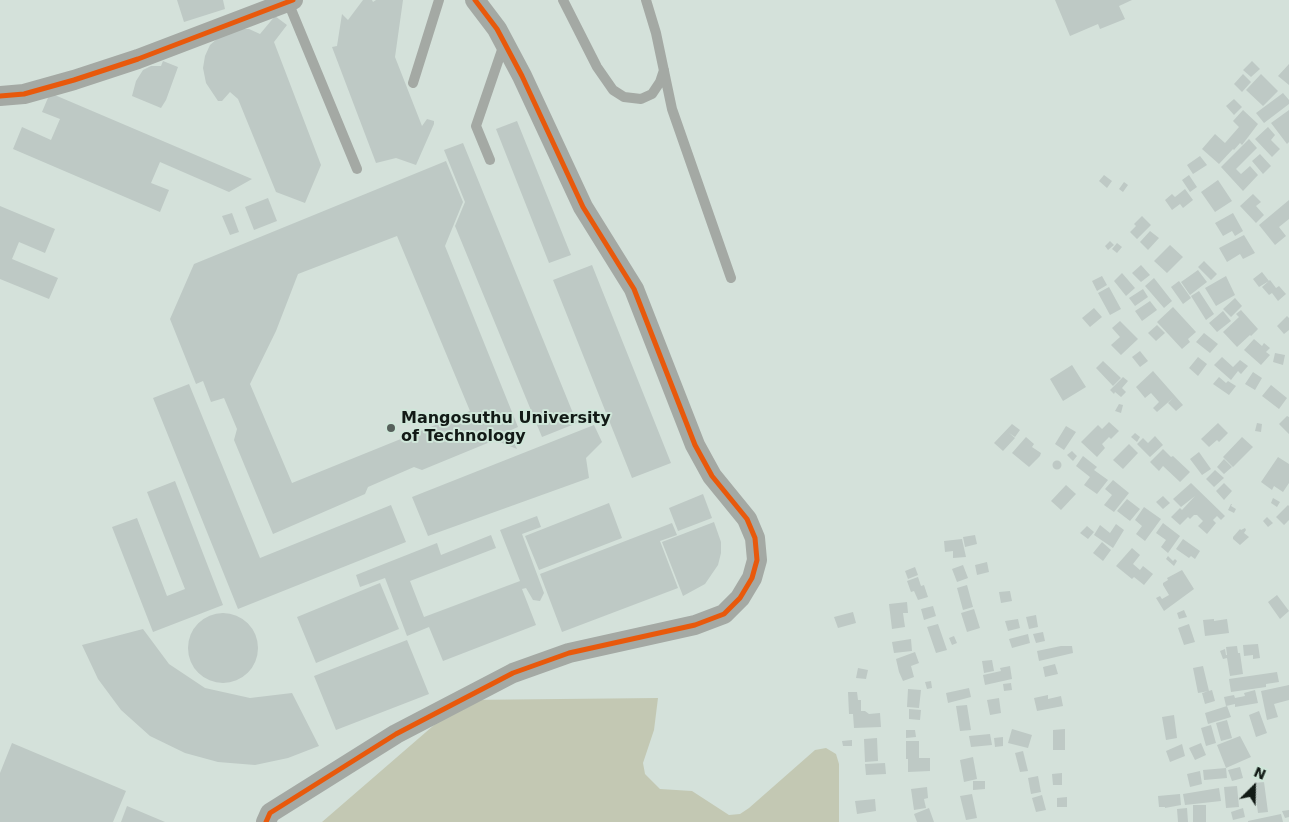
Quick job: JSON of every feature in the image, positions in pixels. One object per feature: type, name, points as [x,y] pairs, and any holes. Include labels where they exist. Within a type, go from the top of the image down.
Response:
[{"type":"street","points":[[266,822],[270,813],[396,734],[513,673],[569,653],[695,625],[724,614],[740,598],[752,578],[757,560],[755,538],[746,520],[712,476],[695,445],[634,289],[584,207],[522,76],[497,29],[475,0]]},
{"type":"street","points":[[0,96],[24,94],[74,80],[138,59],[290,1]]},
{"type":"lane","points":[[413,83],[439,0]]},
{"type":"lane","points":[[563,0],[597,67],[613,90],[624,97],[641,98],[652,94],[660,82],[664,69]]},
{"type":"lane","points":[[290,1],[357,170]]},
{"type":"lane","points":[[647,1],[672,110],[731,278]]},
{"type":"lane","points":[[490,160],[476,126],[504,44]]},
{"type":"green space","points":[[658,698],[654,730],[643,763],[645,774],[660,789],[692,791],[729,815],[740,814],[815,750],[826,748],[836,754],[839,764],[839,822],[322,822],[463,700]]},
{"type":"building","points":[[177,0],[223,0],[225,9],[184,22]]},
{"type":"building","points":[[363,0],[372,0],[373,2],[376,0],[403,0],[395,57],[422,126],[427,119],[434,121],[416,165],[396,158],[376,163],[332,47],[337,46],[342,14],[348,20]]},
{"type":"building","points":[[1055,0],[1132,0],[1119,6],[1125,19],[1100,29],[1098,24],[1070,36]]},
{"type":"building","points":[[275,16],[287,25],[274,42],[321,165],[305,203],[276,192],[238,99],[230,92],[222,101],[218,101],[206,83],[203,68],[205,56],[210,45],[219,37],[236,29],[249,29],[260,34]]},
{"type":"building","points":[[163,61],[178,67],[166,100],[161,108],[132,96],[136,81],[143,70],[151,66],[161,66]]},
{"type":"building","points":[[1252,61],[1260,69],[1251,77],[1243,70]]},
{"type":"building","points":[[1289,64],[1289,85],[1278,76]]},
{"type":"building","points":[[1243,74],[1251,82],[1242,92],[1234,84]]},
{"type":"building","points":[[1261,74],[1278,91],[1263,106],[1246,90]]},
{"type":"building","points":[[50,93],[252,179],[229,192],[160,162],[151,183],[169,190],[160,212],[13,149],[22,127],[51,140],[60,119],[42,112]]},
{"type":"building","points":[[1283,93],[1289,100],[1289,104],[1264,123],[1256,113]]},
{"type":"building","points":[[1234,99],[1242,107],[1234,115],[1226,106]]},
{"type":"building","points":[[1243,110],[1258,124],[1242,145],[1240,143],[1219,164],[1202,149],[1215,134],[1225,143],[1239,127],[1233,121]]},
{"type":"building","points":[[1289,110],[1289,142],[1287,144],[1271,123]]},
{"type":"building","points":[[517,121],[571,255],[549,263],[496,129]]},
{"type":"building","points":[[1268,127],[1275,135],[1271,140],[1280,149],[1272,157],[1255,139]]},
{"type":"building","points":[[1249,139],[1257,148],[1236,169],[1241,174],[1250,166],[1258,175],[1243,191],[1221,167]]},
{"type":"building","points":[[463,143],[577,423],[542,437],[455,226],[465,202],[444,150]]},
{"type":"building","points":[[1260,154],[1271,166],[1263,174],[1252,161]]},
{"type":"building","points":[[1200,156],[1207,165],[1193,174],[1187,165]]},
{"type":"building","points":[[446,161],[463,202],[445,246],[518,427],[509,431],[517,449],[495,440],[422,470],[414,467],[368,487],[365,494],[273,534],[234,440],[237,429],[224,398],[211,402],[203,381],[196,384],[170,319],[194,264]],"holes":[[[397,236],[470,411],[292,483],[250,384],[276,331],[298,274]]]},
{"type":"building","points":[[1104,175],[1112,181],[1107,188],[1099,181]]},
{"type":"building","points":[[1189,175],[1197,187],[1190,192],[1182,180]]},
{"type":"building","points":[[1218,180],[1232,201],[1215,212],[1201,192]]},
{"type":"building","points":[[1124,182],[1128,185],[1123,192],[1119,189]]},
{"type":"building","points":[[1185,189],[1193,200],[1183,208],[1180,204],[1172,210],[1165,200],[1172,194],[1175,197]]},
{"type":"building","points":[[1253,194],[1261,202],[1256,206],[1264,215],[1256,223],[1240,206]]},
{"type":"building","points":[[268,198],[277,221],[254,230],[245,207]]},
{"type":"building","points":[[1289,200],[1289,219],[1279,227],[1286,236],[1275,245],[1259,225]]},
{"type":"building","points":[[0,206],[55,229],[45,253],[19,242],[12,259],[58,278],[49,299],[0,279]]},
{"type":"building","points":[[232,213],[239,232],[230,235],[222,216]]},
{"type":"building","points":[[1233,213],[1243,231],[1235,236],[1232,231],[1223,236],[1215,223]]},
{"type":"building","points":[[1142,216],[1151,225],[1137,239],[1130,232],[1136,226],[1134,224]]},
{"type":"building","points":[[1150,231],[1159,238],[1148,250],[1140,242]]},
{"type":"building","points":[[1244,235],[1255,253],[1243,259],[1240,254],[1227,262],[1219,248]]},
{"type":"building","points":[[1110,241],[1114,245],[1108,250],[1105,246]]},
{"type":"building","points":[[1117,243],[1122,247],[1117,253],[1112,249]]},
{"type":"building","points":[[1170,245],[1183,257],[1167,273],[1154,261]]},
{"type":"building","points":[[1204,261],[1217,274],[1211,280],[1198,267]]},
{"type":"building","points":[[592,265],[671,463],[632,478],[553,280]]},
{"type":"building","points":[[1141,265],[1150,275],[1141,282],[1132,273]]},
{"type":"building","points":[[1198,270],[1207,282],[1190,295],[1181,282]]},
{"type":"building","points":[[1262,272],[1269,281],[1259,287],[1253,279]]},
{"type":"building","points":[[1122,273],[1135,288],[1126,296],[1114,281]]},
{"type":"building","points":[[1102,276],[1107,285],[1097,291],[1092,281]]},
{"type":"building","points":[[1226,276],[1235,295],[1216,306],[1205,288]]},
{"type":"building","points":[[1154,278],[1172,301],[1164,308],[1145,286]]},
{"type":"building","points":[[1270,280],[1276,288],[1279,286],[1286,294],[1278,301],[1272,293],[1269,295],[1262,287]]},
{"type":"building","points":[[1179,281],[1191,298],[1183,304],[1171,287]]},
{"type":"building","points":[[1109,287],[1121,309],[1110,315],[1098,293]]},
{"type":"building","points":[[1143,289],[1148,297],[1135,306],[1129,298]]},
{"type":"building","points":[[1199,291],[1214,314],[1206,320],[1191,296]]},
{"type":"building","points":[[1235,298],[1242,306],[1231,317],[1223,309]]},
{"type":"building","points":[[1150,301],[1157,310],[1142,321],[1135,311]]},
{"type":"building","points":[[1173,307],[1196,332],[1188,339],[1190,342],[1182,349],[1157,322]]},
{"type":"building","points":[[1094,308],[1102,317],[1090,327],[1082,318]]},
{"type":"building","points":[[1241,310],[1258,329],[1237,347],[1223,332],[1239,317],[1236,314]]},
{"type":"building","points":[[1223,311],[1231,321],[1217,332],[1209,323]]},
{"type":"building","points":[[1287,316],[1289,318],[1289,330],[1284,334],[1277,326]]},
{"type":"building","points":[[1120,321],[1138,339],[1121,355],[1111,345],[1120,337],[1112,328]]},
{"type":"building","points":[[1157,325],[1165,333],[1156,341],[1148,333]]},
{"type":"building","points":[[1204,333],[1218,344],[1210,353],[1196,342]]},
{"type":"building","points":[[1254,339],[1262,346],[1264,343],[1270,348],[1266,352],[1270,355],[1261,365],[1244,350]]},
{"type":"building","points":[[1140,351],[1148,361],[1140,367],[1132,357]]},
{"type":"building","points":[[1275,353],[1285,355],[1283,365],[1273,362]]},
{"type":"building","points":[[1198,357],[1207,364],[1198,376],[1189,368]]},
{"type":"building","points":[[1222,357],[1233,367],[1240,360],[1248,366],[1241,374],[1238,371],[1231,380],[1214,365]]},
{"type":"building","points":[[1103,361],[1121,378],[1113,386],[1096,368]]},
{"type":"building","points":[[1072,365],[1086,387],[1063,401],[1050,379]]},
{"type":"building","points":[[1153,371],[1183,405],[1176,411],[1168,403],[1173,398],[1157,412],[1153,408],[1159,402],[1151,393],[1145,398],[1136,387]]},
{"type":"building","points":[[1253,372],[1262,378],[1255,390],[1245,384]]},
{"type":"building","points":[[1123,377],[1128,381],[1122,388],[1126,392],[1121,397],[1110,390]]},
{"type":"building","points":[[1219,377],[1226,383],[1228,381],[1236,386],[1229,395],[1213,384]]},
{"type":"building","points":[[189,384],[260,558],[391,505],[406,542],[238,609],[153,398]]},
{"type":"building","points":[[1271,385],[1287,398],[1279,409],[1262,396]]},
{"type":"building","points":[[1119,404],[1123,405],[1121,413],[1115,411]]},
{"type":"building","points":[[1287,416],[1289,417],[1289,434],[1279,424]]},
{"type":"building","points":[[1109,422],[1119,431],[1102,444],[1105,448],[1097,457],[1081,442],[1098,425],[1102,429]]},
{"type":"building","points":[[1218,423],[1228,433],[1219,442],[1217,440],[1209,447],[1201,439]]},
{"type":"building","points":[[1257,423],[1262,424],[1261,432],[1255,431]]},
{"type":"building","points":[[1012,424],[1020,430],[1015,437],[1009,433],[1015,438],[1003,451],[994,443]]},
{"type":"building","points":[[594,425],[602,442],[586,458],[589,478],[428,536],[412,497]]},
{"type":"building","points":[[1066,426],[1076,432],[1064,450],[1055,444]]},
{"type":"building","points":[[1135,433],[1140,437],[1137,442],[1131,437]]},
{"type":"building","points":[[1155,436],[1163,445],[1150,457],[1137,444],[1143,438],[1148,443]]},
{"type":"building","points":[[1026,437],[1034,444],[1032,447],[1041,453],[1029,467],[1012,453]]},
{"type":"building","points":[[1242,437],[1253,447],[1233,467],[1223,457]]},
{"type":"building","points":[[1129,444],[1138,453],[1123,469],[1113,460]]},
{"type":"building","points":[[1163,449],[1190,472],[1180,482],[1163,466],[1159,471],[1150,462]]},
{"type":"building","points":[[1072,451],[1077,456],[1073,461],[1067,455]]},
{"type":"building","points":[[1199,452],[1211,469],[1202,475],[1190,459]]},
{"type":"building","points":[[1083,456],[1097,467],[1094,470],[1108,480],[1097,494],[1084,485],[1090,477],[1076,466]]},
{"type":"building","points":[[1278,457],[1289,464],[1289,483],[1283,492],[1274,486],[1272,490],[1261,482]]},
{"type":"building","points":[[1224,459],[1232,467],[1224,474],[1217,467]]},
{"type":"building","points":[[1057,461],[1061,465],[1057,469],[1053,465]]},
{"type":"building","points":[[1215,470],[1224,478],[1214,487],[1206,479]]},
{"type":"building","points":[[1113,480],[1129,493],[1114,512],[1104,505],[1112,495],[1105,489]]},
{"type":"building","points":[[175,481],[223,605],[153,632],[112,527],[137,518],[167,596],[185,589],[147,492]]},
{"type":"building","points":[[1191,483],[1225,516],[1221,520],[1217,516],[1213,520],[1216,523],[1207,534],[1198,526],[1203,521],[1197,515],[1190,519],[1188,517],[1180,525],[1171,517],[1180,508],[1182,510],[1195,496],[1181,507],[1173,499]]},
{"type":"building","points":[[1224,483],[1232,491],[1224,500],[1216,491]]},
{"type":"building","points":[[1066,485],[1076,494],[1061,510],[1051,501]]},
{"type":"building","points":[[703,494],[712,518],[678,531],[669,508]]},
{"type":"building","points":[[1163,496],[1170,503],[1163,509],[1156,502]]},
{"type":"building","points":[[1273,498],[1280,502],[1277,507],[1271,503]]},
{"type":"building","points":[[1127,499],[1140,509],[1130,521],[1117,511]]},
{"type":"building","points":[[609,503],[622,538],[539,570],[525,536]]},
{"type":"building","points":[[1231,504],[1236,509],[1234,513],[1228,510]]},
{"type":"building","points":[[1288,505],[1289,520],[1284,525],[1276,517]]},
{"type":"building","points":[[1144,507],[1161,519],[1145,541],[1136,534],[1142,526],[1135,520]]},
{"type":"building","points":[[537,516],[541,527],[522,534],[544,593],[540,601],[533,600],[526,588],[522,589],[536,625],[443,661],[429,627],[407,636],[385,578],[360,587],[356,575],[437,543],[441,555],[491,535],[496,548],[410,581],[424,617],[520,581],[500,530]]},
{"type":"building","points":[[1267,517],[1273,523],[1268,527],[1263,521]]},
{"type":"building","points":[[714,522],[721,542],[718,565],[705,584],[683,596],[662,542]]},
{"type":"building","points":[[672,523],[677,535],[660,541],[678,588],[562,632],[540,574]]},
{"type":"building","points":[[1163,523],[1180,536],[1168,553],[1161,547],[1166,540],[1156,533]]},
{"type":"building","points":[[1116,524],[1124,530],[1113,548],[1094,535],[1100,525],[1110,533]]},
{"type":"building","points":[[1087,526],[1094,532],[1088,539],[1080,533]]},
{"type":"building","points":[[1245,528],[1244,533],[1249,537],[1240,545],[1233,537],[1240,529]]},
{"type":"building","points":[[975,535],[977,544],[965,547],[963,537]]},
{"type":"building","points":[[962,539],[966,557],[953,558],[953,551],[945,552],[944,541]]},
{"type":"building","points":[[1183,539],[1200,551],[1195,559],[1191,556],[1189,558],[1176,549]]},
{"type":"building","points":[[1102,542],[1111,550],[1103,561],[1093,553]]},
{"type":"building","points":[[1132,548],[1140,555],[1133,564],[1140,570],[1143,566],[1153,574],[1144,585],[1134,577],[1132,579],[1116,566]]},
{"type":"building","points":[[1168,556],[1173,561],[1175,559],[1177,561],[1174,566],[1166,559]]},
{"type":"building","points":[[987,562],[989,572],[977,575],[975,565]]},
{"type":"building","points":[[963,565],[968,578],[957,582],[952,569]]},
{"type":"building","points":[[915,567],[918,575],[908,579],[905,571]]},
{"type":"building","points":[[1182,570],[1194,589],[1164,611],[1156,598],[1160,596],[1162,599],[1169,595],[1163,583],[1168,580],[1167,578]]},
{"type":"building","points":[[918,577],[921,586],[924,585],[928,597],[918,600],[914,591],[911,592],[907,581]]},
{"type":"building","points":[[380,583],[399,629],[316,663],[297,617]]},
{"type":"building","points":[[967,585],[973,607],[963,610],[957,588]]},
{"type":"building","points":[[1010,591],[1012,601],[1001,603],[999,592]]},
{"type":"building","points":[[1277,595],[1289,611],[1280,619],[1268,602]]},
{"type":"building","points":[[907,602],[908,613],[903,613],[905,627],[892,629],[889,604]]},
{"type":"building","points":[[933,606],[936,616],[924,620],[921,609]]},
{"type":"building","points":[[974,609],[980,628],[967,632],[961,613]]},
{"type":"building","points":[[1184,610],[1187,617],[1179,619],[1177,613]]},
{"type":"building","points":[[853,612],[856,623],[838,628],[834,617]]},
{"type":"building","points":[[223,613],[236,616],[248,623],[255,635],[258,648],[255,661],[248,673],[236,680],[223,683],[210,680],[198,673],[191,661],[188,648],[191,635],[198,623],[210,616]]},
{"type":"building","points":[[1036,615],[1038,627],[1029,629],[1026,617]]},
{"type":"building","points":[[1018,619],[1020,628],[1008,631],[1005,621]]},
{"type":"building","points":[[1214,619],[1214,621],[1227,619],[1229,633],[1205,636],[1203,620]]},
{"type":"building","points":[[938,624],[947,650],[936,653],[927,627]]},
{"type":"building","points":[[1189,624],[1195,642],[1184,645],[1178,628]]},
{"type":"building","points":[[143,629],[169,664],[205,688],[250,698],[292,693],[319,746],[288,758],[255,765],[218,762],[185,753],[150,736],[121,710],[98,679],[82,645]]},
{"type":"building","points":[[1043,632],[1045,641],[1036,643],[1033,634]]},
{"type":"building","points":[[1028,634],[1030,643],[1012,648],[1009,639]]},
{"type":"building","points":[[954,636],[957,643],[952,645],[949,638]]},
{"type":"building","points":[[911,639],[912,651],[894,653],[892,642]]},
{"type":"building","points":[[407,640],[429,694],[336,730],[314,676]]},
{"type":"building","points":[[1258,644],[1260,658],[1253,659],[1253,655],[1244,656],[1243,645]]},
{"type":"building","points":[[1061,646],[1072,646],[1073,653],[1039,661],[1037,651]]},
{"type":"building","points":[[1237,646],[1243,674],[1230,676],[1227,658],[1223,659],[1220,651],[1225,649],[1227,655],[1226,647]]},
{"type":"building","points":[[915,652],[919,663],[911,666],[914,677],[903,681],[896,659]]},
{"type":"building","points":[[992,660],[994,671],[984,673],[982,661]]},
{"type":"building","points":[[1055,664],[1058,674],[1045,677],[1043,667]]},
{"type":"building","points":[[1010,666],[1012,679],[985,685],[983,675],[1001,671],[1000,668]]},
{"type":"building","points":[[1203,666],[1209,691],[1198,693],[1193,668]]},
{"type":"building","points":[[858,668],[868,670],[866,679],[856,678]]},
{"type":"building","points":[[1277,672],[1279,682],[1266,684],[1266,687],[1231,692],[1229,679]]},
{"type":"building","points":[[931,681],[932,688],[927,689],[925,682]]},
{"type":"building","points":[[1011,683],[1012,690],[1004,691],[1003,684]]},
{"type":"building","points":[[1289,685],[1289,700],[1274,704],[1278,717],[1267,720],[1261,691]]},
{"type":"building","points":[[969,688],[971,697],[948,703],[946,693]]},
{"type":"building","points":[[908,689],[921,690],[919,708],[907,707]]},
{"type":"building","points":[[1212,690],[1215,701],[1205,704],[1202,693]]},
{"type":"building","points":[[1255,690],[1258,703],[1235,707],[1235,704],[1226,706],[1224,697],[1234,695],[1235,698],[1245,696],[1244,693]]},
{"type":"building","points":[[848,692],[857,692],[858,700],[861,700],[861,711],[869,714],[880,713],[881,727],[854,728],[853,714],[849,714]]},
{"type":"building","points":[[1048,695],[1048,699],[1061,696],[1063,706],[1037,711],[1034,698]]},
{"type":"building","points":[[999,698],[1001,713],[990,715],[987,700]]},
{"type":"building","points":[[967,705],[971,730],[960,731],[956,706]]},
{"type":"building","points":[[1227,706],[1231,717],[1208,724],[1205,713]]},
{"type":"building","points":[[909,709],[921,710],[920,720],[909,719]]},
{"type":"building","points":[[1259,711],[1267,733],[1256,737],[1249,715]]},
{"type":"building","points":[[1174,715],[1177,738],[1166,740],[1162,717]]},
{"type":"building","points":[[1227,720],[1232,738],[1221,741],[1216,723]]},
{"type":"building","points":[[1211,725],[1216,743],[1206,746],[1201,728]]},
{"type":"building","points":[[1012,729],[1032,735],[1028,748],[1008,743]]},
{"type":"building","points":[[1065,729],[1065,750],[1053,750],[1053,730]]},
{"type":"building","points":[[906,730],[915,730],[916,737],[906,738]]},
{"type":"building","points":[[990,734],[992,745],[971,747],[969,736]]},
{"type":"building","points":[[1240,736],[1251,757],[1226,768],[1217,745]]},
{"type":"building","points":[[1003,737],[1003,746],[995,747],[994,738]]},
{"type":"building","points":[[877,738],[878,761],[865,762],[864,739]]},
{"type":"building","points":[[852,740],[852,746],[843,746],[842,741]]},
{"type":"building","points":[[906,741],[919,741],[919,758],[930,758],[930,771],[908,772]]},
{"type":"building","points":[[12,743],[126,791],[113,822],[0,822],[0,773]]},
{"type":"building","points":[[1201,743],[1206,755],[1195,760],[1189,748]]},
{"type":"building","points":[[1182,744],[1185,756],[1170,762],[1166,751]]},
{"type":"building","points":[[1023,751],[1028,771],[1020,772],[1015,753]]},
{"type":"building","points":[[973,757],[977,779],[964,782],[960,760]]},
{"type":"building","points":[[885,763],[886,774],[866,775],[865,764]]},
{"type":"building","points":[[1240,767],[1243,778],[1232,781],[1228,770]]},
{"type":"building","points":[[1226,768],[1227,778],[1204,780],[1203,770]]},
{"type":"building","points":[[1200,771],[1202,784],[1190,787],[1187,774]]},
{"type":"building","points":[[1062,773],[1062,785],[1053,785],[1052,774]]},
{"type":"building","points":[[1038,776],[1041,792],[1031,794],[1028,778]]},
{"type":"building","points":[[973,781],[985,781],[985,789],[973,790]]},
{"type":"building","points":[[1264,782],[1268,812],[1258,813],[1254,783]]},
{"type":"building","points":[[1237,786],[1239,807],[1226,808],[1224,787]]},
{"type":"building","points":[[927,787],[928,798],[924,799],[926,808],[914,810],[911,789]]},
{"type":"building","points":[[1219,788],[1221,801],[1185,805],[1183,794]]},
{"type":"building","points":[[972,794],[977,818],[966,820],[960,796]]},
{"type":"building","points":[[1180,794],[1181,805],[1165,808],[1159,807],[1158,796]]},
{"type":"building","points":[[1042,795],[1046,810],[1036,812],[1032,798]]},
{"type":"building","points":[[1067,797],[1067,807],[1057,807],[1057,798]]},
{"type":"building","points":[[875,799],[876,811],[857,814],[855,801]]},
{"type":"building","points":[[1193,805],[1206,805],[1206,822],[1193,822]]},
{"type":"building","points":[[127,806],[165,822],[121,822]]},
{"type":"building","points":[[929,808],[934,822],[917,822],[914,814]]},
{"type":"building","points":[[1187,808],[1188,822],[1178,822],[1177,809]]},
{"type":"building","points":[[1243,808],[1245,817],[1233,820],[1231,812]]},
{"type":"building","points":[[1289,810],[1289,817],[1285,818],[1282,811]]},
{"type":"building","points":[[1281,814],[1283,822],[1248,822],[1248,821]]},
{"type":"cycle path","points":[[0,96],[24,94],[74,80],[138,59],[293,0]]},
{"type":"cycle path","points":[[266,822],[270,813],[396,734],[513,673],[569,653],[695,625],[724,614],[740,598],[752,578],[757,560],[755,538],[747,519],[712,476],[695,445],[634,289],[583,207],[522,76],[497,29],[475,0]]},
{"type":"place","name":"Mangosuthu University of Technology","points":[[391,428]]}]
